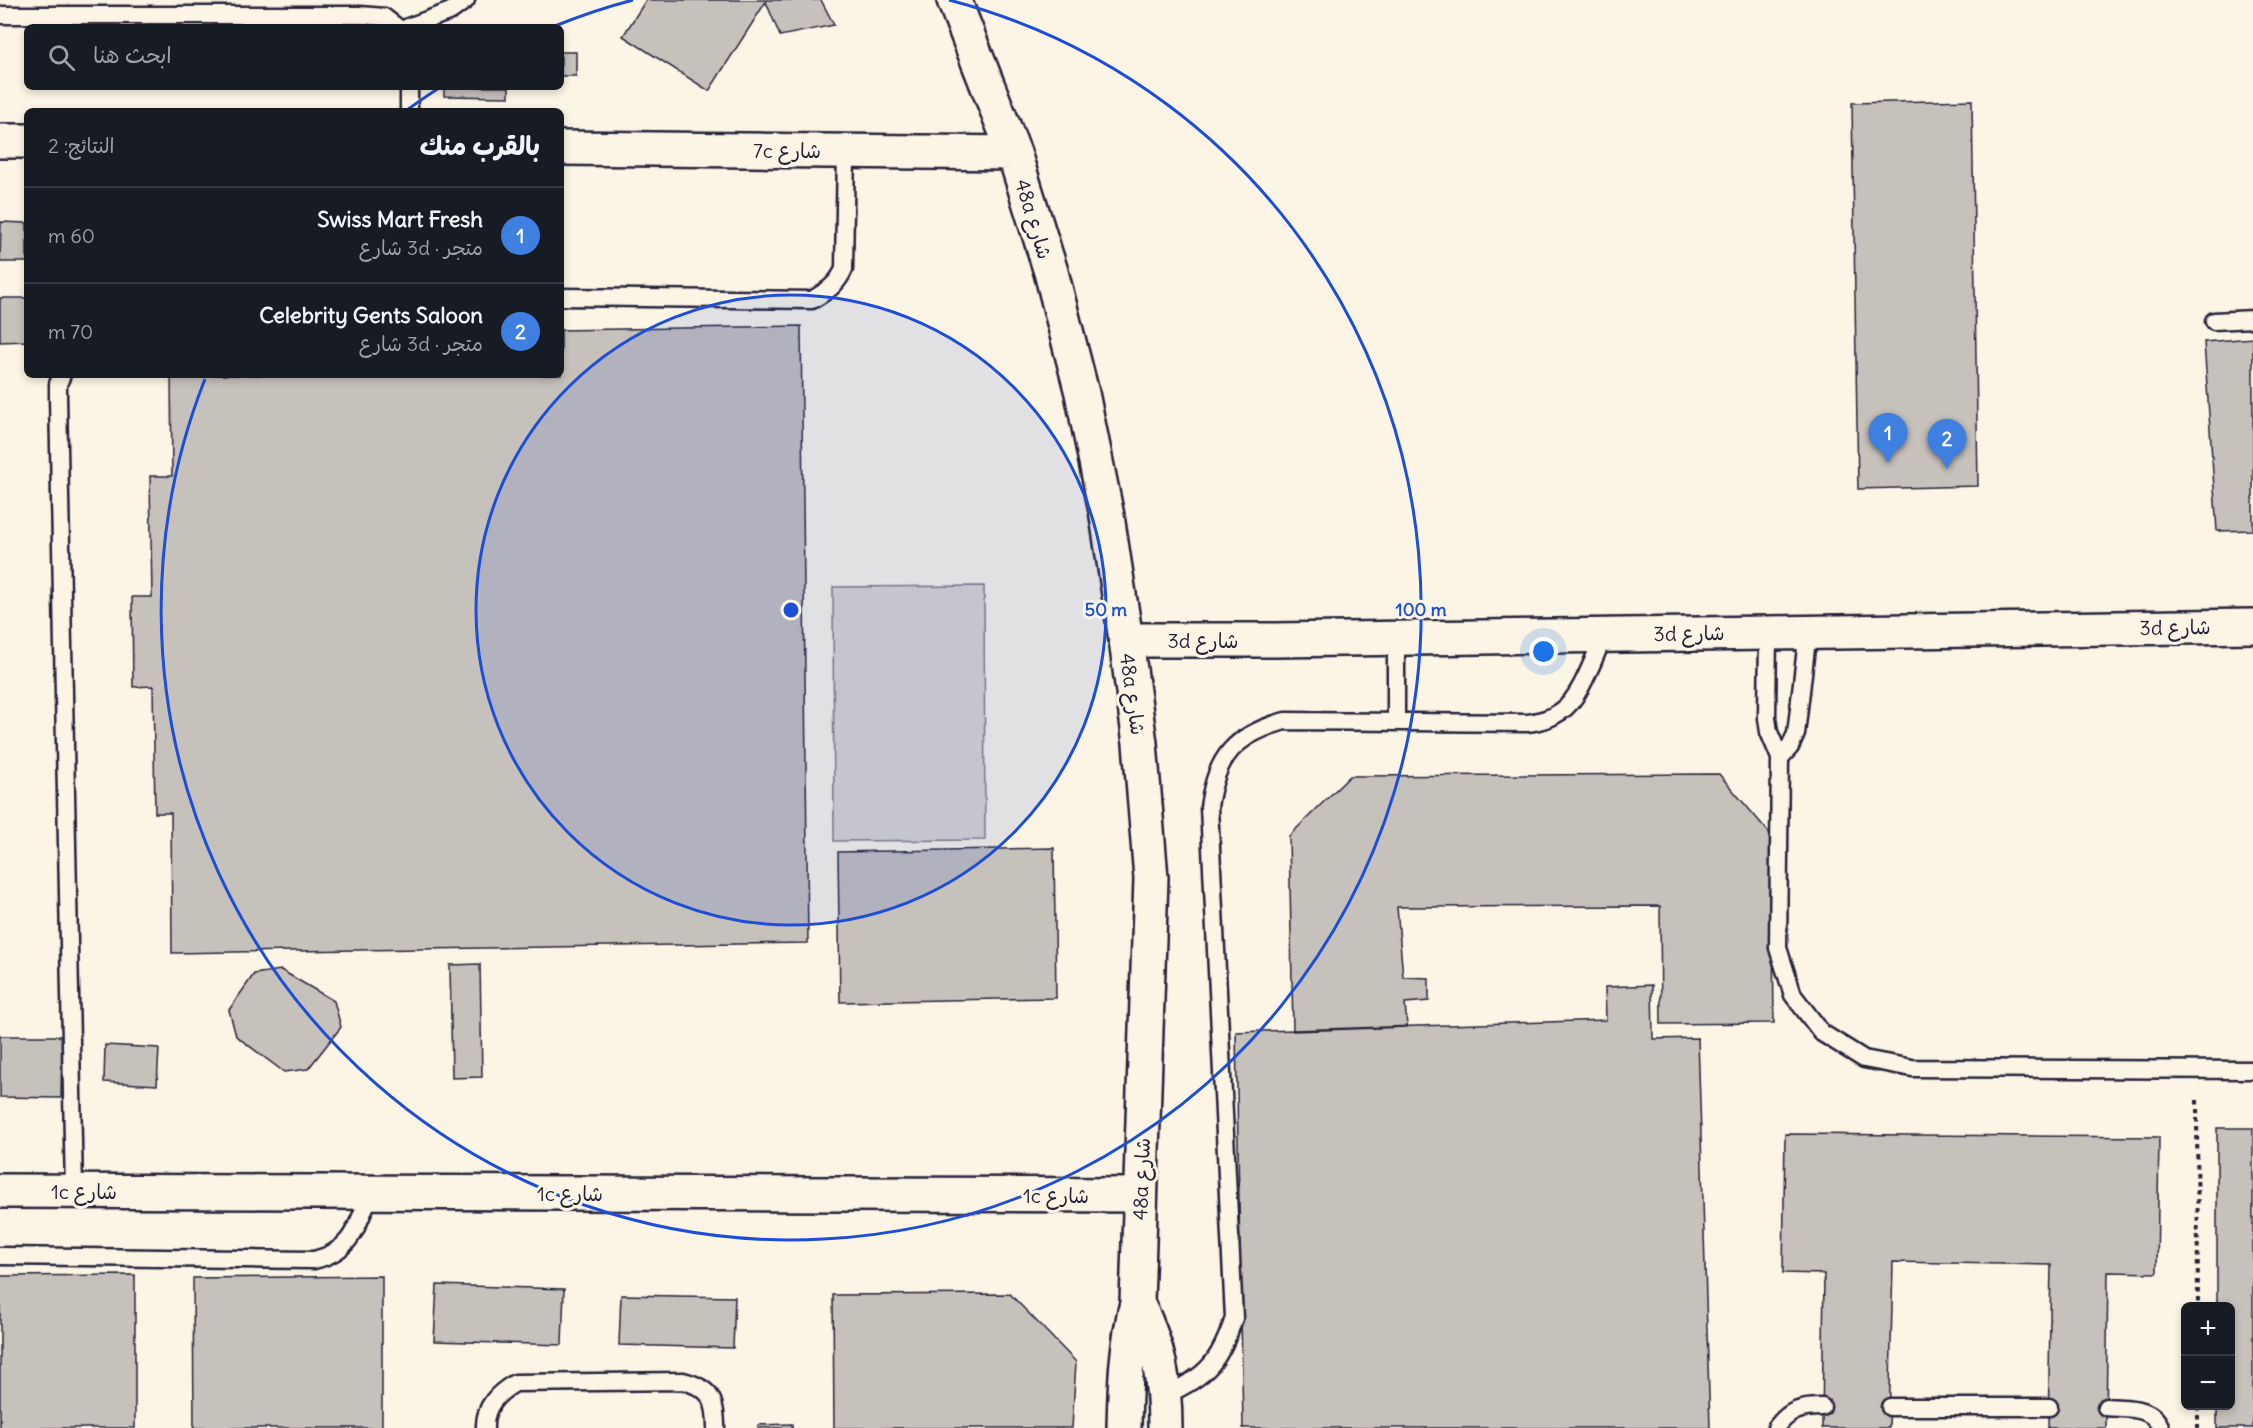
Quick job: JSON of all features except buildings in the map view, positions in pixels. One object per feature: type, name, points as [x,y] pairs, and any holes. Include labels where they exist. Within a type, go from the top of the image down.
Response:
[{"type":"street","name":"48a شارع","points":[[954,0],[1014,153],[1051,272],[1082,393],[1107,516],[1140,743],[1151,878],[1137,1304],[1125,1364],[1124,1428]]},
{"type":"street","points":[[0,141],[24,141]]},
{"type":"street","name":"7c شارع","points":[[564,148],[1014,153]]},
{"type":"street","name":"3d شارع","points":[[1126,640],[2253,626]]},
{"type":"street","name":"1c شارع","points":[[0,1191],[1140,1195]]},
{"type":"street","name":"48a شارع","points":[[1137,1304],[1149,1326],[1157,1348],[1165,1395],[1165,1428]]},
{"type":"lane","points":[[416,24],[451,11],[466,0]]},
{"type":"lane","points":[[0,15],[360,15],[384,17],[393,24]]},
{"type":"lane","points":[[409,90],[409,108]]},
{"type":"lane","points":[[564,297],[812,300],[834,286],[844,269],[846,150]]},
{"type":"lane","points":[[2214,321],[2253,319]]},
{"type":"lane","points":[[61,378],[58,384],[58,397],[74,1191]]},
{"type":"lane","points":[[1780,758],[1790,747],[1796,734],[1808,631]]},
{"type":"lane","points":[[1768,632],[1767,718],[1769,732],[1780,758],[1778,948],[1793,995],[1822,1033],[1864,1059],[1912,1068],[2253,1070]]},
{"type":"lane","points":[[1165,1395],[1190,1384],[1210,1367],[1226,1344],[1234,1318],[1209,807],[1212,783],[1223,760],[1240,741],[1261,728],[1285,721],[1528,723],[1546,720],[1562,711],[1574,698],[1604,635]]},
{"type":"lane","points":[[1396,637],[1396,722]]},
{"type":"lane","points":[[0,1256],[314,1260],[331,1256],[346,1245],[371,1192]]},
{"type":"lane","points":[[485,1428],[489,1406],[500,1392],[515,1383],[683,1381],[699,1385],[711,1396],[716,1412],[716,1428]]},
{"type":"lane","points":[[1776,1428],[1784,1417],[1795,1409],[1822,1407]]},
{"type":"lane","points":[[1890,1407],[2049,1407]]},
{"type":"lane","points":[[2106,1407],[2148,1412],[2155,1417],[2162,1428]]},
{"type":"path","points":[[2197,1070],[2198,1302]]},
{"type":"path","points":[[2198,1410],[2198,1428]]},
{"type":"shaded area","points":[[984,586],[985,840],[834,841],[833,587]]},
{"type":"place","name":"Swiss Mart Fresh","points":[[1888,463]]},
{"type":"place","name":"Celebrity Gents Saloon","points":[[1947,469]]}]
